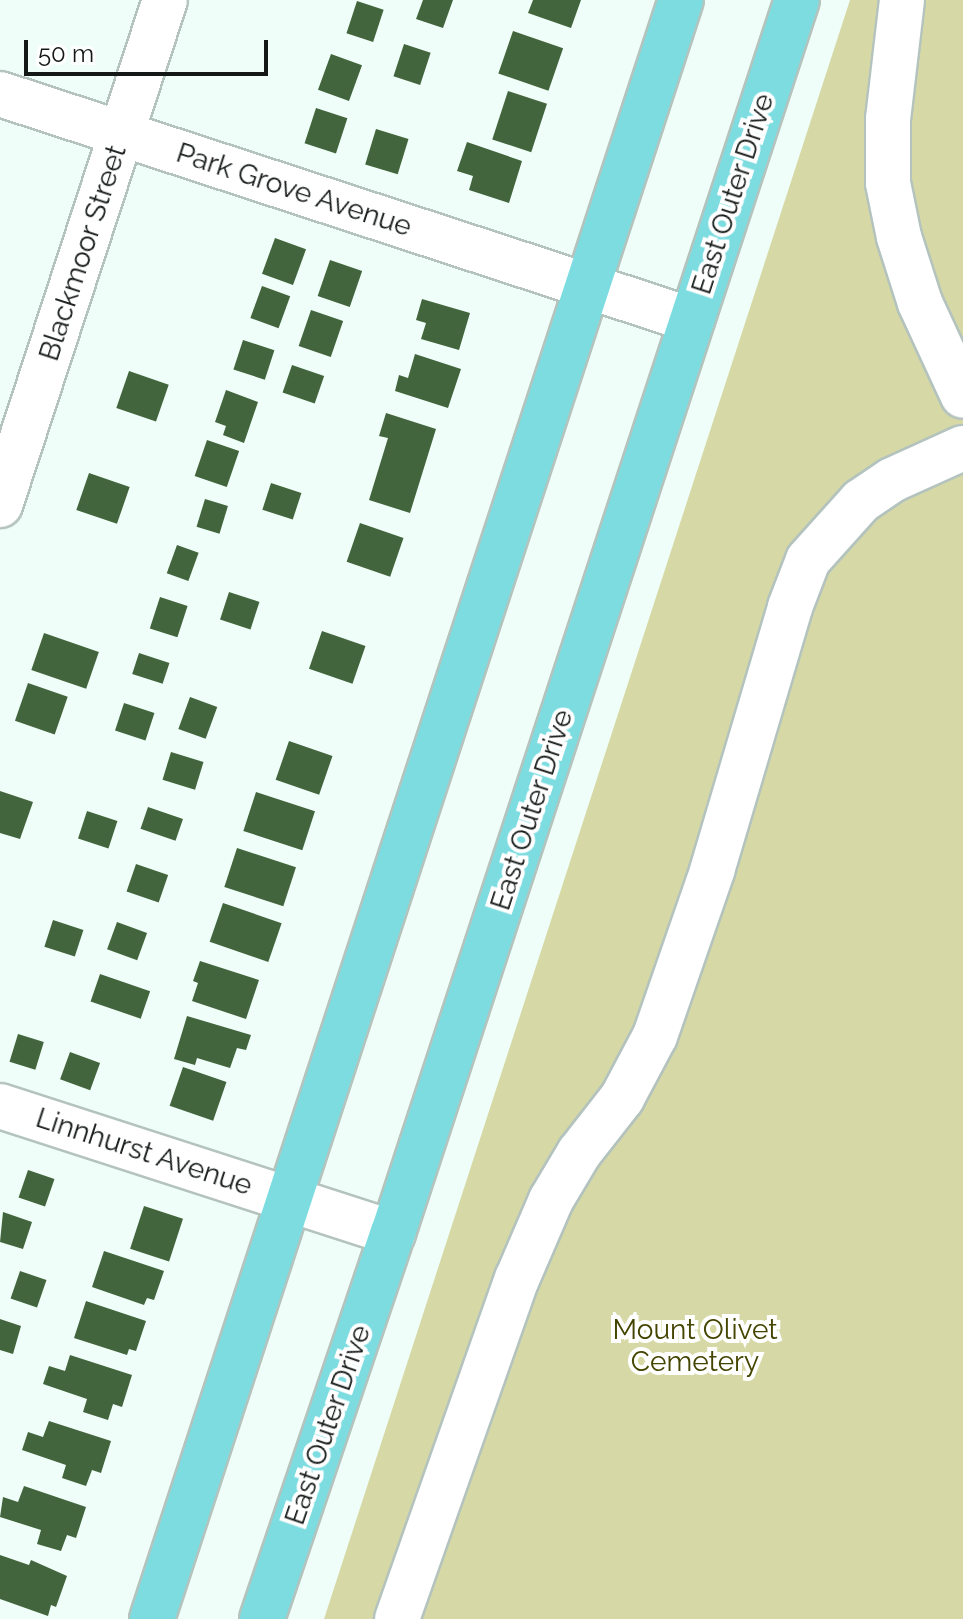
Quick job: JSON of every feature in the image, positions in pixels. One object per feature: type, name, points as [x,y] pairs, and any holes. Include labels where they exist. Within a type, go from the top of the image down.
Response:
[{"type":"main road","points":[[152,1619],[681,0]]},
{"type":"main road","name":"East Outer Drive","points":[[262,1619],[393,1233],[797,0]]},
{"type":"street","name":"Blackmoor Street","points":[[0,505],[165,0]]},
{"type":"street","points":[[902,0],[888,119],[888,183],[899,237],[920,303],[963,396]]},
{"type":"street","name":"Park Grove Avenue","points":[[0,94],[692,320]]},
{"type":"street","points":[[397,1619],[517,1279],[551,1200],[579,1153],[622,1098],[655,1036],[712,871],[790,607],[808,560],[861,501],[892,480],[963,448]]},
{"type":"street","name":"Linnhurst Avenue","points":[[0,1106],[393,1233]]},
{"type":"green space","name":"Mount Olivet Cemetery","points":[[850,0],[963,0],[963,1619],[324,1619]]},
{"type":"building","points":[[423,0],[453,0],[443,28],[416,19]]},
{"type":"building","points":[[533,0],[581,0],[571,28],[528,13]]},
{"type":"building","points":[[357,1],[384,10],[373,42],[346,33]]},
{"type":"building","points":[[513,31],[563,48],[548,91],[498,74]]},
{"type":"building","points":[[404,44],[431,53],[420,85],[393,76]]},
{"type":"building","points":[[331,54],[362,65],[349,101],[318,90]]},
{"type":"building","points":[[508,91],[547,104],[531,152],[492,140]]},
{"type":"building","points":[[316,108],[347,118],[336,153],[305,143]]},
{"type":"building","points":[[376,129],[409,139],[398,174],[365,164]]},
{"type":"building","points":[[467,142],[522,161],[509,203],[469,190],[473,176],[457,171]]},
{"type":"building","points":[[275,238],[306,249],[293,285],[262,274]]},
{"type":"building","points":[[330,260],[362,271],[350,307],[318,296]]},
{"type":"building","points":[[262,286],[290,296],[279,328],[250,318]]},
{"type":"building","points":[[422,299],[470,313],[459,350],[421,339],[426,323],[416,320]]},
{"type":"building","points":[[311,310],[343,321],[331,357],[299,346]]},
{"type":"building","points":[[243,340],[274,350],[265,380],[233,369]]},
{"type":"building","points":[[415,354],[461,369],[448,408],[395,391],[399,375],[408,378]]},
{"type":"building","points":[[292,365],[324,376],[315,403],[283,392]]},
{"type":"building","points":[[129,371],[169,385],[156,422],[116,408]]},
{"type":"building","points":[[226,390],[258,402],[244,443],[223,435],[226,426],[215,422]]},
{"type":"building","points":[[386,413],[436,429],[410,513],[369,500],[388,438],[379,436]]},
{"type":"building","points":[[207,440],[239,451],[227,487],[195,476]]},
{"type":"building","points":[[89,473],[130,487],[117,524],[76,510]]},
{"type":"building","points":[[271,483],[301,493],[293,520],[262,510]]},
{"type":"building","points":[[205,499],[228,506],[219,534],[197,527]]},
{"type":"building","points":[[360,523],[403,538],[390,577],[347,562]]},
{"type":"building","points":[[177,545],[199,553],[188,581],[167,573]]},
{"type":"building","points":[[229,592],[259,602],[250,629],[220,620]]},
{"type":"building","points":[[160,597],[188,606],[177,637],[150,628]]},
{"type":"building","points":[[322,631],[365,646],[352,684],[309,669]]},
{"type":"building","points":[[44,633],[99,652],[86,689],[31,670]]},
{"type":"building","points":[[139,653],[169,663],[163,684],[132,674]]},
{"type":"building","points":[[28,683],[68,697],[55,734],[15,721]]},
{"type":"building","points":[[190,697],[217,707],[206,739],[178,729]]},
{"type":"building","points":[[124,703],[154,713],[145,740],[115,731]]},
{"type":"building","points":[[289,741],[332,756],[319,795],[276,780]]},
{"type":"building","points":[[171,752],[204,762],[195,790],[163,780]]},
{"type":"building","points":[[0,791],[33,802],[20,839],[0,833]]},
{"type":"building","points":[[256,792],[315,811],[302,850],[243,831]]},
{"type":"building","points":[[148,807],[183,819],[175,841],[141,829]]},
{"type":"building","points":[[87,811],[117,821],[108,848],[78,839]]},
{"type":"building","points":[[237,848],[296,867],[283,906],[224,887]]},
{"type":"building","points":[[136,864],[168,875],[159,902],[127,891]]},
{"type":"building","points":[[223,903],[282,923],[268,962],[210,942]]},
{"type":"building","points":[[53,920],[83,930],[75,957],[44,947]]},
{"type":"building","points":[[117,922],[147,933],[137,960],[107,949]]},
{"type":"building","points":[[200,961],[259,980],[246,1019],[192,1001],[198,983],[193,981]]},
{"type":"building","points":[[100,974],[150,991],[141,1019],[91,1001]]},
{"type":"building","points":[[187,1016],[251,1035],[246,1050],[237,1048],[230,1068],[197,1058],[195,1065],[174,1059]]},
{"type":"building","points":[[18,1034],[44,1042],[35,1070],[10,1062]]},
{"type":"building","points":[[70,1052],[100,1063],[90,1090],[60,1079]]},
{"type":"building","points":[[183,1067],[226,1082],[213,1121],[170,1106]]},
{"type":"building","points":[[28,1170],[54,1179],[45,1207],[19,1197]]},
{"type":"building","points":[[144,1206],[183,1219],[169,1261],[130,1249]]},
{"type":"building","points":[[3,1212],[32,1222],[23,1249],[0,1242]]},
{"type":"building","points":[[104,1251],[164,1271],[154,1300],[147,1298],[144,1305],[92,1287]]},
{"type":"building","points":[[20,1271],[46,1280],[37,1308],[11,1298]]},
{"type":"building","points":[[86,1301],[146,1321],[136,1351],[129,1349],[127,1355],[74,1338]]},
{"type":"building","points":[[0,1319],[21,1326],[13,1354],[0,1350]]},
{"type":"building","points":[[70,1355],[132,1375],[122,1407],[113,1404],[108,1420],[83,1412],[87,1399],[43,1384],[49,1366],[65,1371]]},
{"type":"building","points":[[49,1421],[111,1441],[101,1473],[92,1470],[86,1486],[62,1478],[66,1465],[22,1450],[28,1432],[43,1437]]},
{"type":"building","points":[[24,1486],[86,1507],[76,1538],[67,1535],[61,1551],[37,1544],[41,1530],[0,1517],[3,1497],[18,1502]]},
{"type":"building","points":[[0,1555],[29,1565],[31,1560],[67,1576],[56,1607],[51,1605],[48,1616],[0,1599]]}]
